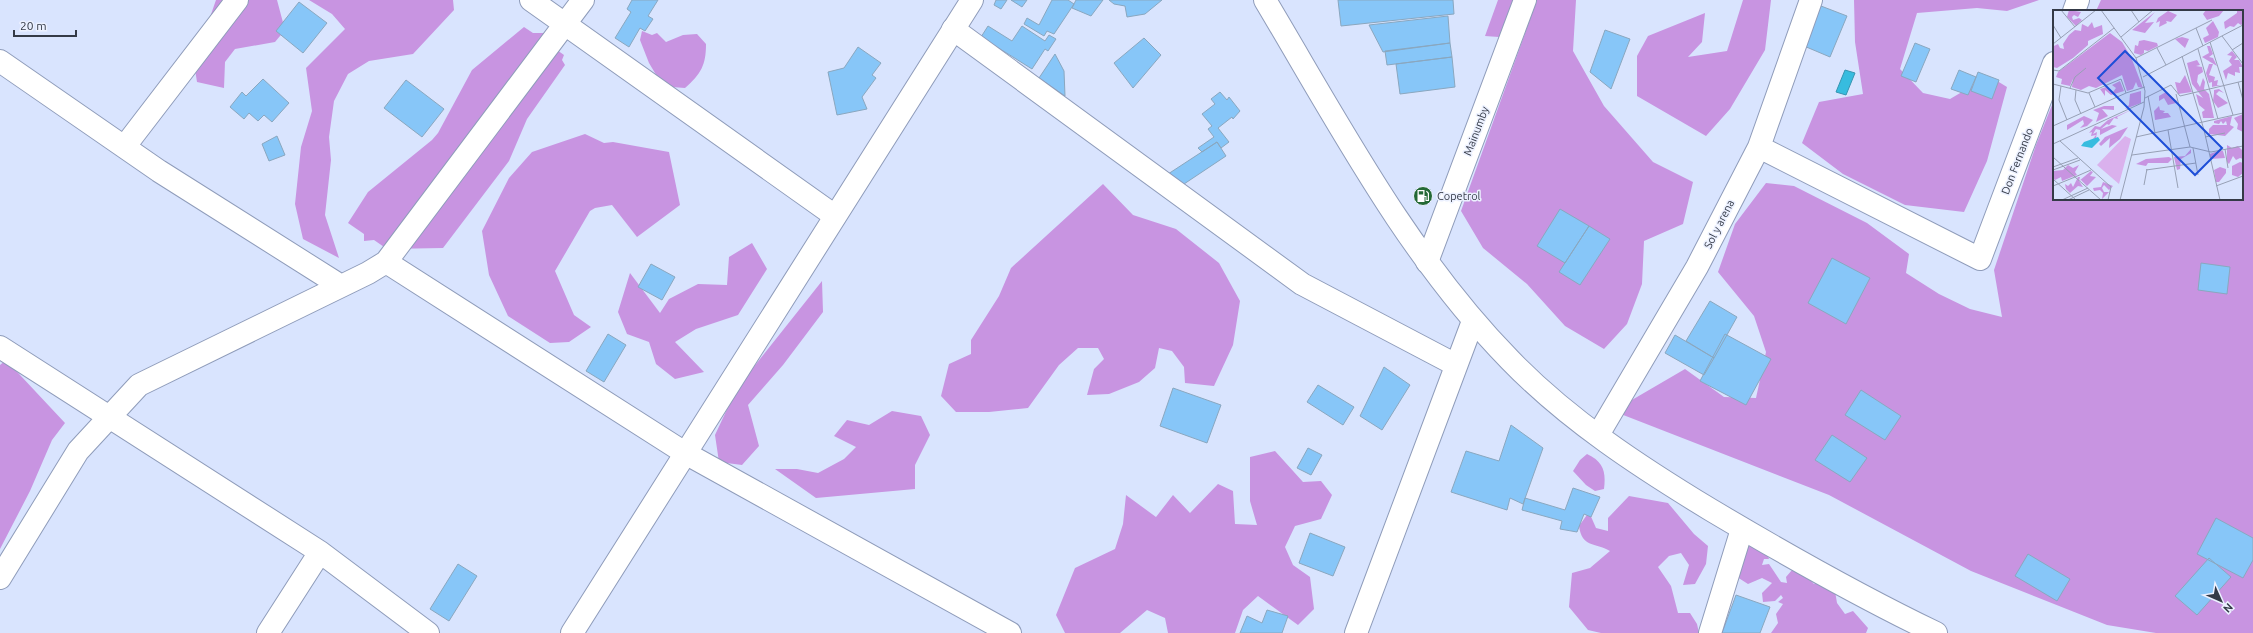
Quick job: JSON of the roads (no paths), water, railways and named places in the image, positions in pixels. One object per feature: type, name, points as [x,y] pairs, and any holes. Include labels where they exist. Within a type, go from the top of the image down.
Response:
[{"type":"street","points":[[125,146],[237,0]]},
{"type":"street","points":[[531,0],[835,216]]},
{"type":"street","points":[[0,578],[78,451],[139,385],[341,286],[386,262],[583,0]]},
{"type":"street","points":[[572,633],[972,0]]},
{"type":"street","points":[[1265,0],[1381,195],[1427,262],[1473,320],[1510,361],[1545,393],[1598,435],[1669,484],[1742,529],[1833,581],[1936,633]]},
{"type":"street","name":"Mainumby","points":[[1427,262],[1525,0]]},
{"type":"street","name":"Sol y arena","points":[[1598,435],[1697,267],[1759,147],[1811,0]]},
{"type":"street","points":[[2074,10],[2078,0]]},
{"type":"street","points":[[953,29],[1302,284],[1456,365]]},
{"type":"street","points":[[0,62],[125,146],[159,171],[341,286]]},
{"type":"street","name":"Don Fernando","points":[[1759,147],[1980,259],[2053,66]]},
{"type":"street","points":[[386,262],[685,453],[1010,633]]},
{"type":"street","points":[[1356,633],[1473,320]]},
{"type":"street","points":[[0,347],[320,552],[428,633]]},
{"type":"street","points":[[1710,633],[1742,529]]},
{"type":"street","points":[[268,633],[320,552]]},
{"type":"water","points":[[1845,70],[1855,73],[1846,95],[1836,92]]},
{"type":"place","name":"Copetrol","points":[[1423,196]]}]
